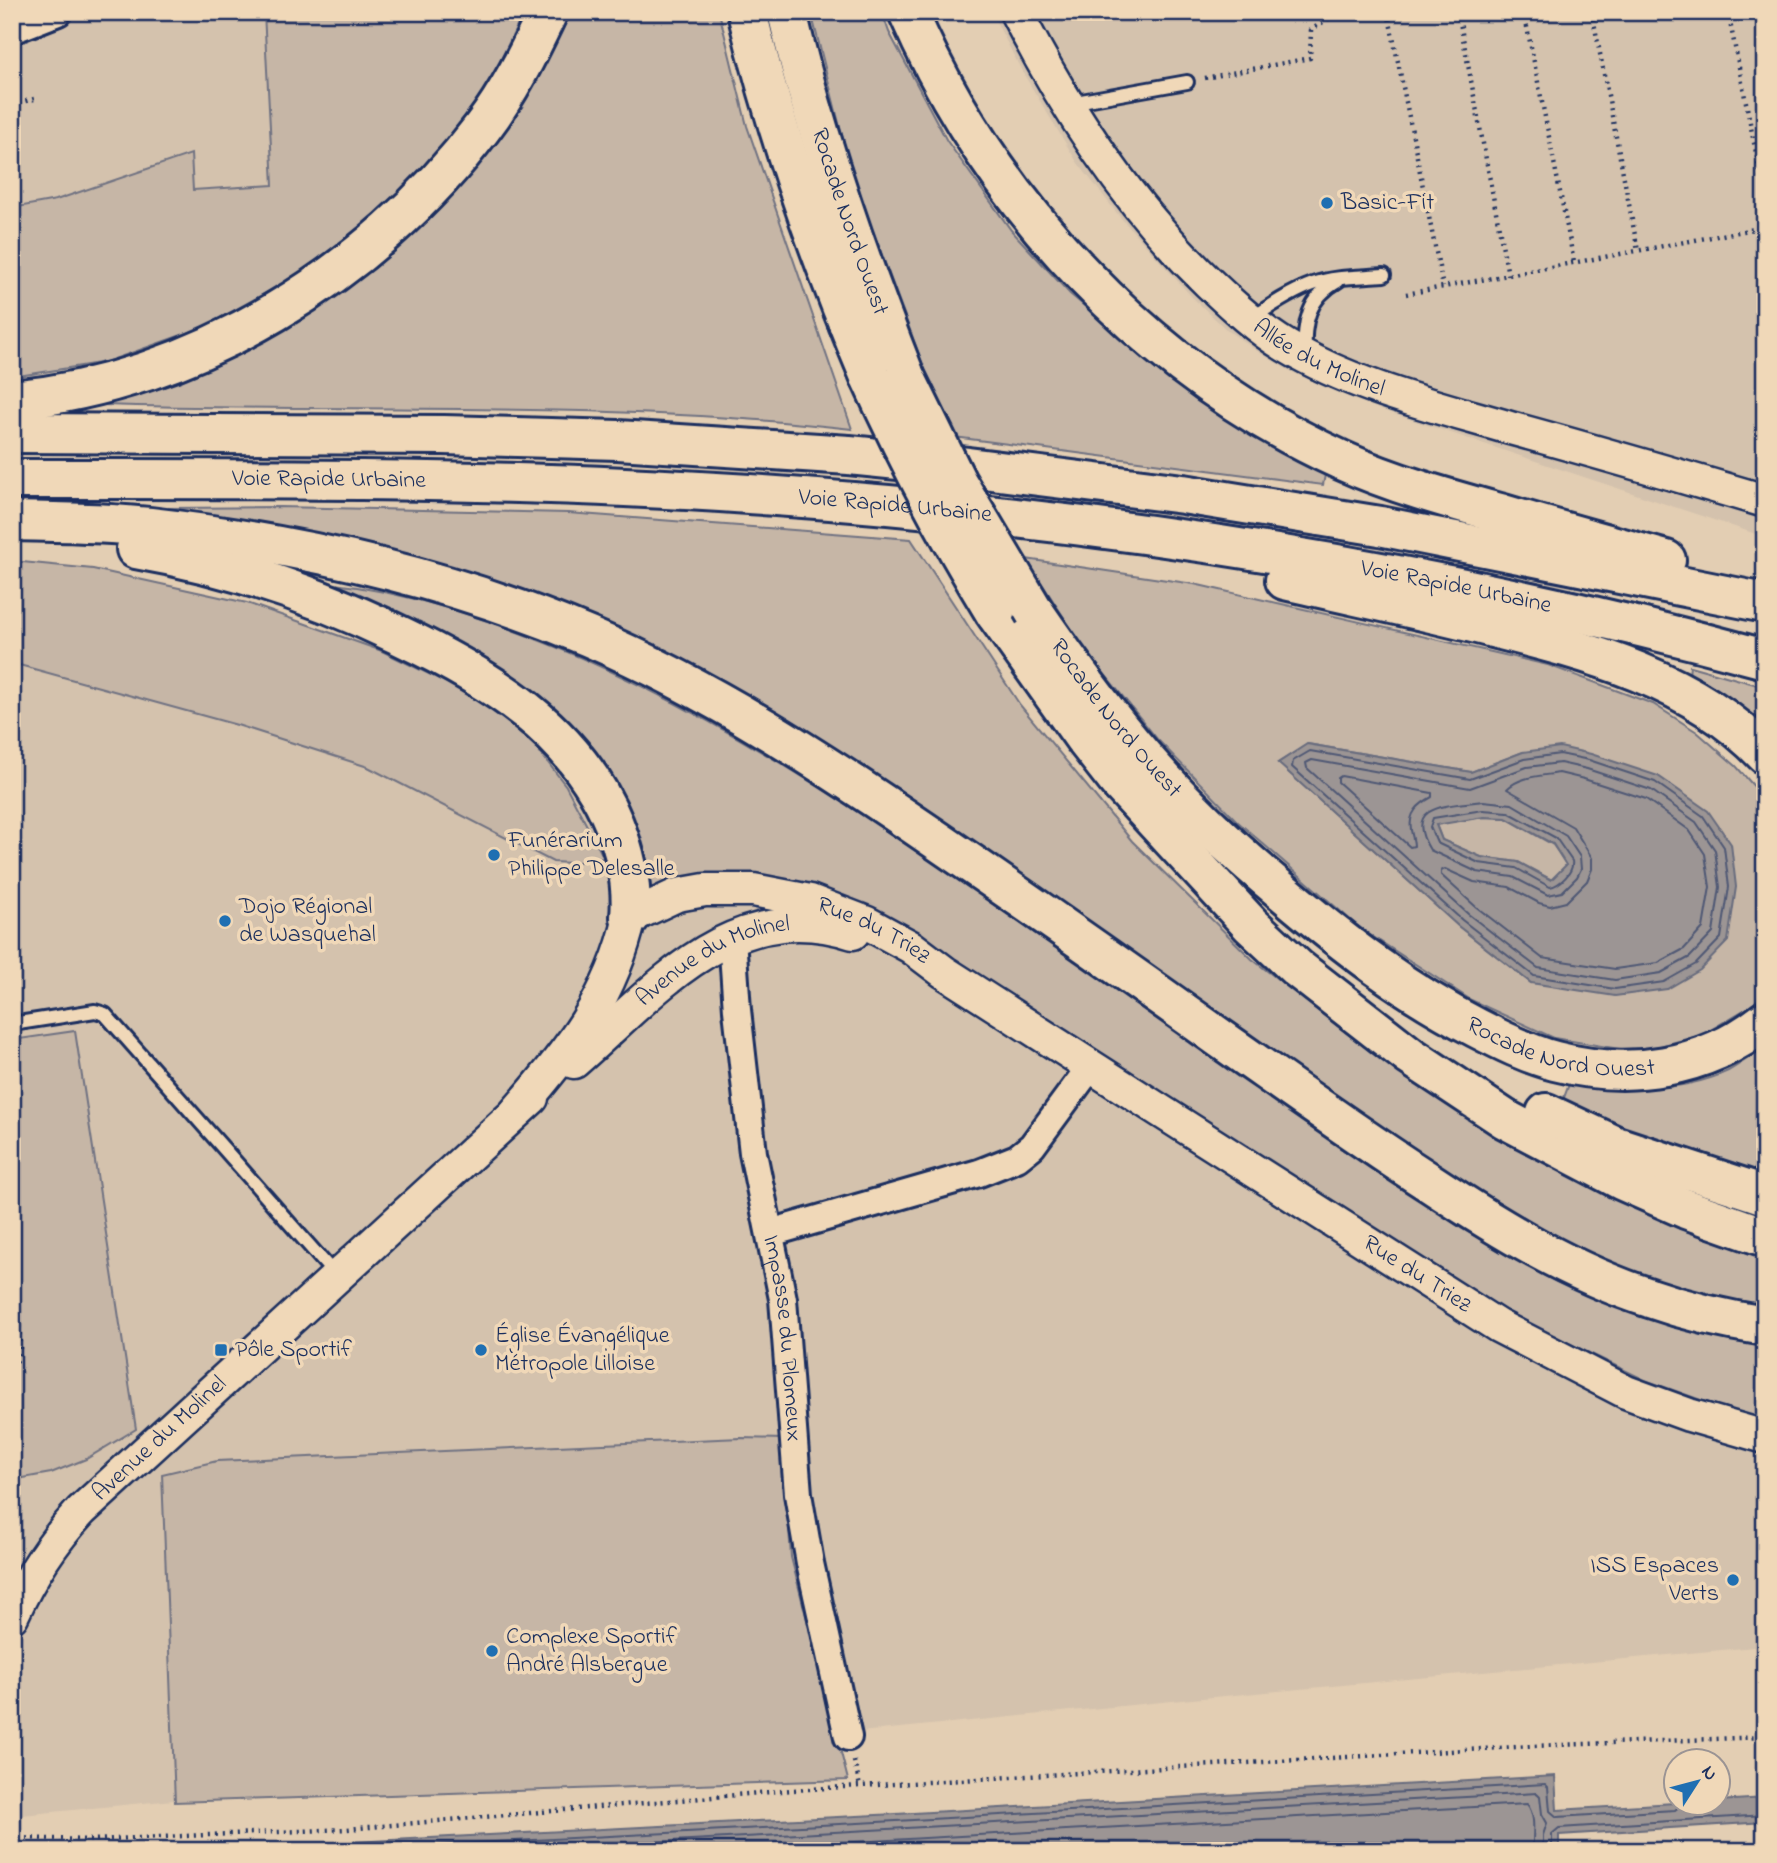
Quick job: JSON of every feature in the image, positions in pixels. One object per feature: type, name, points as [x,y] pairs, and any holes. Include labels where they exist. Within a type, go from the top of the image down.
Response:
[{"type":"highway","points":[[12,400],[50,396],[83,388],[160,365],[198,350],[287,306],[338,271],[407,212],[460,156],[501,99],[548,12]]},
{"type":"highway","name":"Rocade Nord Ouest","points":[[747,12],[768,96],[835,294],[957,482],[1035,613],[1088,689],[1147,761],[1203,820],[1313,918],[1389,977],[1446,1012],[1507,1044],[1555,1061],[1608,1069],[1651,1069],[1690,1062],[1728,1047],[1765,1021]]},
{"type":"highway","name":"Rocade Nord Ouest","points":[[787,12],[834,183],[865,275],[887,377],[927,496],[995,612],[1101,759],[1153,821],[1211,882]]},
{"type":"highway","points":[[908,12],[956,107],[1020,201],[1087,281],[1139,329],[1198,374],[1306,443],[1356,466],[1472,506],[1677,563],[1757,601]]},
{"type":"highway","name":"Voie Rapide Urbaine","points":[[12,433],[514,437],[862,456],[1014,471],[1249,504],[1380,526],[1757,601]]},
{"type":"highway","name":"Voie Rapide Urbaine","points":[[12,479],[371,480],[552,484],[759,495],[1000,516],[1204,542],[1403,576],[1567,610],[1765,659]]},
{"type":"highway","points":[[1000,516],[1550,642],[1631,669],[1681,690],[1718,713],[1765,754]]},
{"type":"highway","points":[[12,521],[148,527],[267,545],[360,563],[423,579],[486,600],[585,636],[639,660],[748,719],[882,803],[1362,1139],[1480,1216],[1552,1255],[1626,1289],[1692,1310],[1765,1326]]},
{"type":"highway","points":[[12,534],[82,541],[157,553],[258,578],[317,598],[377,624],[488,682],[551,732],[574,757],[596,788],[614,825],[626,861],[630,882],[630,917]]},
{"type":"highway","points":[[1211,882],[1380,1012],[1453,1062],[1491,1084],[1598,1139],[1765,1195]]},
{"type":"highway","points":[[1211,882],[1265,939],[1306,975],[1410,1056],[1494,1112],[1561,1151],[1623,1181],[1686,1209],[1765,1237]]},
{"type":"street","points":[[12,30],[58,12]]},
{"type":"street","name":"Allée du Molinel","points":[[1016,12],[1066,104],[1112,172],[1167,240],[1249,320],[1274,339],[1305,357],[1344,374],[1420,401],[1765,501]]},
{"type":"street","name":"Rue du Triez","points":[[630,917],[677,895],[705,890],[753,890],[810,901],[867,923],[911,947],[944,972],[1498,1326],[1626,1392],[1689,1415],[1765,1437]]},
{"type":"street","name":"Avenue du Molinel","points":[[516,1112],[564,1055],[604,995],[619,959],[630,917]]},
{"type":"street","name":"Avenue du Molinel","points":[[12,1616],[50,1547],[81,1511],[516,1112],[679,969],[732,938],[774,924],[818,925],[867,937],[944,972]]},
{"type":"street","name":"Impasse du Plomeux","points":[[732,938],[753,1153],[783,1298],[799,1494],[810,1563],[848,1737]]},
{"type":"street","points":[[770,1233],[979,1174],[1017,1158],[1032,1146],[1091,1066]]},
{"type":"lane","points":[[1066,104],[1187,82]]},
{"type":"lane","points":[[1249,320],[1315,283],[1384,275]]},
{"type":"lane","points":[[1305,357],[1304,331],[1310,307],[1322,292],[1344,278]]},
{"type":"lane","points":[[12,1024],[95,1011],[105,1014],[338,1278]]},
{"type":"path","points":[[1187,82],[1310,58],[1311,30],[1338,12]]},
{"type":"path","points":[[1388,12],[1443,287]]},
{"type":"path","points":[[1458,12],[1508,275]]},
{"type":"path","points":[[1524,12],[1574,262]]},
{"type":"path","points":[[1592,12],[1638,251]]},
{"type":"path","points":[[1728,12],[1765,198]]},
{"type":"path","points":[[12,105],[34,99]]},
{"type":"path","points":[[1406,294],[1765,227]]},
{"type":"path","points":[[12,1217],[15,1217],[20,1352],[12,1375]]},
{"type":"path","points":[[12,1352],[20,1352]]},
{"type":"path","points":[[12,1838],[92,1840],[347,1829],[820,1789],[1533,1746],[1765,1737]]},
{"type":"shaded area","points":[[12,12],[478,12],[338,194],[12,262]]},
{"type":"shaded area","points":[[264,12],[524,12],[490,82],[430,164],[360,231],[293,278],[204,327],[106,362],[12,377],[12,208],[56,200],[191,154],[193,190],[273,185]]},
{"type":"shaded area","points":[[563,12],[719,12],[747,126],[852,429],[666,414],[104,405],[102,396],[311,307]]},
{"type":"shaded area","points":[[811,12],[882,12],[889,32],[947,141],[1011,230],[1070,294],[1141,353],[1243,429],[1325,475],[1323,485],[954,437],[929,381],[852,175]]},
{"type":"shaded area","points":[[991,12],[1765,12],[1765,537],[1379,409],[1290,371],[1257,351],[1227,330],[1192,297],[1120,217],[1077,162],[1023,73]]},
{"type":"shaded area","points":[[279,507],[568,513],[911,539],[1020,705],[1132,841],[1252,959],[1385,1063],[1506,1140],[1765,1250],[1765,1311],[1614,1271],[1488,1205],[671,667],[172,519],[169,508]]},
{"type":"shaded area","points":[[1026,559],[1194,584],[1548,665],[1653,704],[1697,732],[1736,766],[1765,799],[1765,987],[1754,1004],[1702,1035],[1637,1052],[1554,1038],[1471,1000],[1361,929],[1238,822],[1157,739],[1085,650]],"holes":[[[1308,744],[1471,772],[1523,752],[1667,989],[1531,983],[1458,926],[1278,763]]]},
{"type":"shaded area","points":[[12,561],[93,569],[247,603],[382,651],[472,695],[522,729],[566,786],[604,858],[572,863],[553,862],[368,767],[237,725],[12,663]]},
{"type":"shaded area","points":[[301,581],[386,592],[496,624],[593,663],[728,732],[920,854],[1461,1228],[1543,1275],[1605,1303],[1657,1321],[1711,1335],[1765,1344],[1765,1423],[1645,1380],[1517,1318],[872,916],[649,893],[602,778]]},
{"type":"shaded area","points":[[12,617],[726,793],[1586,1321],[1765,1361],[1765,1646],[1192,1699],[12,1816]]},
{"type":"shaded area","points":[[1690,666],[1765,687],[1765,733],[1689,675]]},
{"type":"shaded area","points":[[1484,817],[1506,818],[1553,845],[1567,865],[1552,880],[1518,862],[1481,857],[1442,840],[1436,824]]},
{"type":"shaded area","points":[[75,1031],[136,1429],[86,1459],[51,1473],[12,1480],[12,1040]]},
{"type":"shaded area","points":[[1765,1047],[1765,1180],[1716,1167],[1562,1103],[1571,1079],[1610,1086],[1650,1088],[1690,1084],[1728,1071]]},
{"type":"shaded area","name":"Complexe Sportif André Alsbergue","points":[[741,1438],[783,1439],[791,1557],[848,1780],[175,1802],[162,1474],[217,1461]]},
{"type":"water","points":[[1307,744],[1471,772],[1523,752],[1560,747],[1658,776],[1708,811],[1731,844],[1736,887],[1728,941],[1700,970],[1667,989],[1615,996],[1531,983],[1458,926],[1278,763]],"holes":[[[1484,817],[1506,818],[1553,844],[1566,865],[1551,880],[1518,862],[1481,857],[1442,840],[1436,825]]]},
{"type":"water","points":[[1555,1776],[1557,1810],[1662,1804],[1662,1818],[1732,1818],[1732,1800],[1765,1798],[1765,1822],[1559,1835],[1559,1851],[234,1851],[234,1848]]},
{"type":"place","name":"Basic-Fit","points":[[1327,203]]},
{"type":"place","name":"Funérarium Philippe Delesalle","points":[[494,855]]},
{"type":"place","name":"Dojo Régional de Wasquehal","points":[[225,921]]},
{"type":"place","name":"Pôle Sportif","points":[[221,1350]]},
{"type":"place","name":"Église Évangélique Métropole Lilloise","points":[[481,1350]]},
{"type":"place","name":"ISS Espaces Verts","points":[[1733,1580]]},
{"type":"place","name":"Complexe Sportif André Alsbergue","points":[[492,1651]]}]
